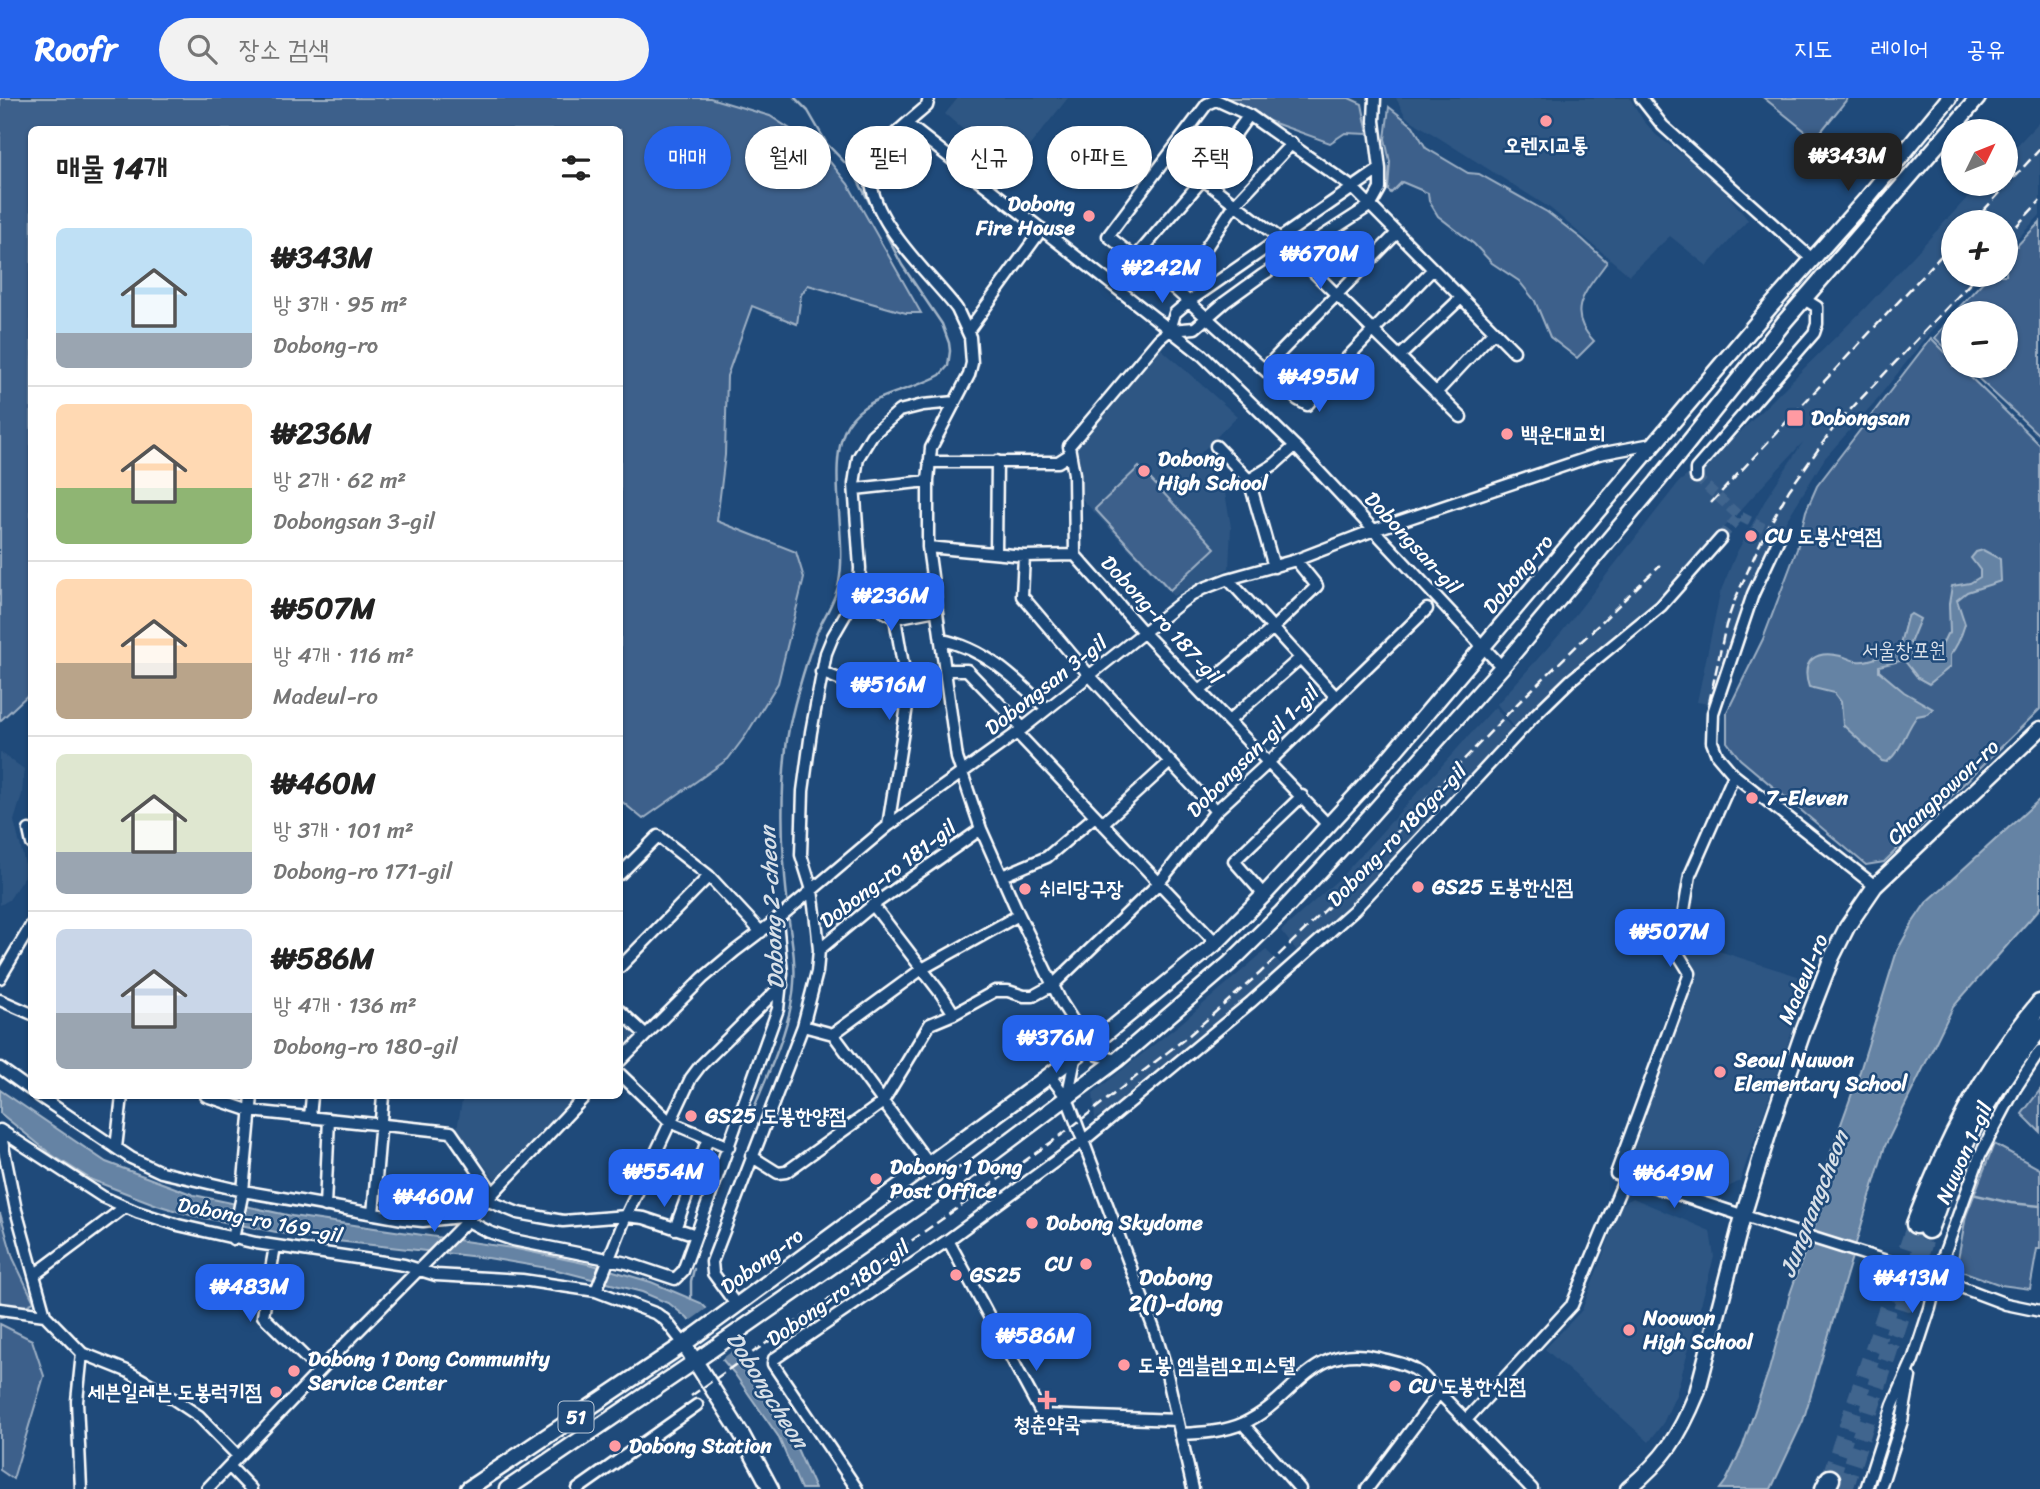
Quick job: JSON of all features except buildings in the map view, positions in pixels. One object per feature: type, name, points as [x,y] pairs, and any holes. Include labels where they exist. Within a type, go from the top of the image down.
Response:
[{"type":"highway","points":[[2040,1004],[2000,1056],[1965,1112],[1937,1170],[1922,1227],[1998,1084],[2040,1027]]},
{"type":"main road","name":"Dobong-ro","points":[[468,1489],[734,1308],[1050,1076],[1075,1057],[1085,1041],[1216,943],[1329,825],[1484,647],[1949,98]]},
{"type":"main road","name":"Dobong-ro","points":[[507,1489],[746,1327],[973,1168],[1117,1060],[1230,963],[1346,843],[1502,667],[1657,482],[1804,299],[1978,98]]},
{"type":"main road","name":"Changpowon-ro","points":[[1875,886],[2040,729]]},
{"type":"main road","name":"Madeul-ro","points":[[1628,1489],[1665,1454],[1686,1421],[1697,1393],[1744,1216],[1790,1066],[1832,957],[1862,902],[1875,886]]},
{"type":"main road","points":[[688,1341],[771,1489]]},
{"type":"street","name":"Dobong-ro 181-gil","points":[[929,98],[927,106],[875,156],[872,175],[874,196],[897,237],[957,309],[972,343],[971,369],[932,448],[928,481],[928,547],[957,758],[981,829],[1018,915],[1085,1041]]},
{"type":"street","points":[[1170,330],[1195,328],[1292,250],[1371,205],[1380,189],[1374,121],[1376,98]]},
{"type":"street","points":[[1641,98],[1663,126],[1812,259]]},
{"type":"street","points":[[1191,126],[1207,104],[1216,100],[1249,115],[1292,144],[1353,188],[1514,351]]},
{"type":"street","points":[[1241,126],[1249,115]]},
{"type":"street","name":"Dobongsan-gil","points":[[907,124],[1170,330],[1233,384],[1295,446],[1502,667]]},
{"type":"street","points":[[1177,291],[1235,204],[1292,144]]},
{"type":"street","points":[[1166,159],[1108,236],[1177,291],[1307,405],[1373,330],[1433,269]]},
{"type":"street","points":[[929,462],[1058,462],[1069,455],[1069,446],[1170,330],[1175,313],[1380,169]]},
{"type":"street","points":[[1136,257],[1194,189]]},
{"type":"street","points":[[1216,189],[1292,250],[1461,416]]},
{"type":"street","points":[[968,331],[1042,229]]},
{"type":"street","points":[[1264,369],[1396,233]]},
{"type":"street","points":[[1400,356],[1461,298]]},
{"type":"street","points":[[1696,477],[1696,469],[1814,333],[1818,324],[1817,306],[1804,299]]},
{"type":"street","points":[[1436,393],[1494,331]]},
{"type":"street","points":[[734,1308],[711,1265],[803,1026],[817,972],[819,950],[801,855],[806,762],[821,672],[833,636],[857,596],[860,568],[855,489],[859,453],[867,440],[887,420],[904,409],[955,402]]},
{"type":"street","name":"Dobongsan 3-gil","points":[[623,1057],[703,978],[888,826],[1020,731],[1192,595],[1228,579],[1296,560],[1374,530],[1599,454],[1656,443]]},
{"type":"street","points":[[1216,446],[1250,480],[1274,566]]},
{"type":"street","points":[[1250,480],[1275,464],[1295,446]]},
{"type":"street","name":"Dobong-ro 187-gil","points":[[1069,455],[1073,474],[1075,555],[1144,633],[1329,825]]},
{"type":"street","points":[[996,553],[997,461]]},
{"type":"street","points":[[855,489],[928,481]]},
{"type":"street","points":[[1780,536],[1753,594],[1713,713],[1712,742],[1717,755],[1734,775],[1875,886]]},
{"type":"street","name":"Dobong-ro 180ga-gil","points":[[1083,1141],[1224,1025],[1338,925],[1536,714],[1572,679],[1661,606],[1721,538]]},
{"type":"street","points":[[928,547],[1024,556],[1075,555]]},
{"type":"street","points":[[1024,556],[1022,596],[1090,676],[1216,811]]},
{"type":"street","points":[[1201,690],[1317,586],[1296,560]]},
{"type":"street","points":[[1228,579],[1335,696]]},
{"type":"street","points":[[857,596],[895,618],[936,610]]},
{"type":"street","name":"Dobongsan-gil 1-gil","points":[[1053,985],[1158,884],[1216,811],[1427,609]]},
{"type":"street","points":[[888,826],[907,706],[907,688],[895,618]]},
{"type":"street","points":[[942,640],[970,650],[1012,674],[1047,709]]},
{"type":"street","points":[[1230,720],[1299,659]]},
{"type":"street","points":[[946,670],[967,670],[1098,820],[1216,943]]},
{"type":"street","points":[[821,672],[907,706]]},
{"type":"street","points":[[1002,876],[1047,857],[1170,762]]},
{"type":"street","points":[[1465,1420],[1572,1306],[1690,973],[1677,952],[1690,875],[1734,775]]},
{"type":"street","points":[[1264,895],[1234,862],[1302,796]]},
{"type":"street","name":"Dobong-ro 181-gil","points":[[819,950],[873,905],[981,829]]},
{"type":"street","points":[[623,871],[658,836],[709,876],[761,932]]},
{"type":"street","points":[[623,964],[709,876]]},
{"type":"street","points":[[873,905],[954,1014]]},
{"type":"street","points":[[833,1034],[922,969],[1018,915]]},
{"type":"street","points":[[42,1099],[116,1149],[161,1172],[243,1193],[412,1220],[460,1217],[466,1223],[513,1240],[628,1263],[675,1279],[683,1271],[778,1009],[782,984],[779,918]]},
{"type":"street","points":[[0,978],[28,931]]},
{"type":"street","points":[[597,1289],[626,1216],[670,1122],[700,1066],[782,984]]},
{"type":"street","points":[[751,1157],[778,1172],[786,1172],[882,1103],[930,1024],[995,992],[1008,990],[1024,996],[1033,996],[1053,985]]},
{"type":"street","points":[[0,1000],[28,1012]]},
{"type":"street","points":[[623,1014],[645,1034]]},
{"type":"street","points":[[803,1026],[833,1034],[929,1164]]},
{"type":"street","points":[[1085,1041],[1098,1055],[1117,1060]]},
{"type":"street","name":"Nuwon 1-gil","points":[[1913,1360],[1944,1255],[1980,1155],[2015,1089],[2040,1051]]},
{"type":"street","points":[[1067,1098],[1075,1057]]},
{"type":"street","points":[[0,1068],[28,1088]]},
{"type":"street","points":[[1050,1076],[1067,1098],[1154,1329],[1164,1361],[1193,1489]]},
{"type":"street","points":[[623,1077],[670,1122],[729,1147]]},
{"type":"street","points":[[116,1149],[122,1099]]},
{"type":"street","points":[[215,1099],[251,1111],[451,1132],[489,1196],[518,1213],[563,1221],[626,1216],[644,1218],[696,1235]]},
{"type":"street","points":[[234,1237],[243,1193],[252,1099]]},
{"type":"street","points":[[310,1117],[312,1099]]},
{"type":"street","points":[[373,1214],[383,1099]]},
{"type":"street","points":[[207,1489],[466,1223],[582,1099]]},
{"type":"street","points":[[325,1206],[329,1119]]},
{"type":"street","points":[[0,1131],[16,1210],[46,1315],[82,1353],[127,1371],[199,1416],[237,1457]]},
{"type":"street","name":"Dobong-ro 169-gil","points":[[0,1131],[77,1182],[125,1207],[178,1226],[275,1246],[422,1267],[436,1275],[522,1280],[597,1289],[657,1314],[688,1341]]},
{"type":"street","points":[[675,1229],[708,1138]]},
{"type":"street","name":"Dobong-ro 180-gil","points":[[857,1489],[773,1361],[948,1240],[1083,1141]]},
{"type":"street","points":[[1620,1176],[1938,1277],[2006,1304],[2040,1311]]},
{"type":"street","points":[[34,1275],[125,1207]]},
{"type":"street","points":[[948,1240],[1042,1415],[1177,1420]]},
{"type":"street","points":[[275,1246],[263,1316],[320,1371]]},
{"type":"street","points":[[0,1308],[46,1315]]},
{"type":"street","points":[[81,1489],[77,1401],[82,1353]]},
{"type":"street","points":[[1180,1434],[1216,1431],[1243,1424],[1322,1363],[1346,1356],[1372,1357],[1411,1366],[1532,1489]]},
{"type":"street","points":[[1866,1489],[1893,1405],[1913,1360]]},
{"type":"street","points":[[1880,1489],[1902,1421],[1913,1360]]},
{"type":"street","points":[[1367,1489],[1439,1393]]},
{"type":"street","points":[[578,1489],[697,1405]]},
{"type":"street","points":[[1243,1424],[1300,1489]]},
{"type":"street","points":[[229,1466],[251,1489]]},
{"type":"shaded area","points":[[958,98],[1068,98],[1033,141],[1033,126],[959,126],[945,114]]},
{"type":"shaded area","points":[[1396,98],[1630,98],[1656,135],[1714,178],[1748,220],[1707,266],[1670,236],[1629,275],[1550,208],[1406,117]]},
{"type":"shaded area","points":[[2040,121],[2040,215],[2018,238],[2018,210],[1956,210],[1969,196],[2018,196],[2018,144]]},
{"type":"shaded area","points":[[1941,226],[1941,287],[1971,287],[1958,301],[1941,301],[1941,319],[1873,404],[1825,458],[1770,547],[1714,705],[1697,702],[1720,593],[1736,554],[1767,497],[1803,442],[1644,615],[1589,655],[1514,727],[1497,704],[1561,633],[1679,482],[1734,438],[1865,308]]},
{"type":"shaded area","name":"Dobong High School","points":[[1159,347],[1237,416],[1198,456],[1224,487],[1231,527],[1229,568],[1173,596],[1078,495],[1075,442]]},
{"type":"shaded area","points":[[1495,707],[1513,730],[1430,817],[1357,901],[1297,951],[1281,931],[1341,877]]},
{"type":"shaded area","points":[[0,752],[24,769],[22,794],[14,821],[27,872],[9,900],[0,905]]},
{"type":"shaded area","name":"Seoul Nuwon Elementary School","points":[[1687,941],[1810,980],[1740,1181],[1709,1197],[1629,1163],[1697,971],[1686,951]]},
{"type":"shaded area","points":[[1266,950],[1284,967],[1117,1105],[1095,1119],[1093,1093],[1180,1024]]},
{"type":"shaded area","points":[[623,1021],[636,1034],[623,1048]]},
{"type":"shaded area","points":[[462,1099],[574,1099],[495,1180],[457,1129]]},
{"type":"shaded area","name":"Noowon High School","points":[[1633,1198],[1710,1231],[1714,1257],[1676,1395],[1663,1423],[1649,1442],[1545,1349],[1582,1310],[1622,1204]]},
{"type":"green space","points":[[0,98],[710,98],[770,116],[785,126],[745,126],[745,189],[831,189],[831,163],[845,180],[845,189],[851,189],[921,313],[906,313],[808,285],[801,295],[797,324],[752,306],[727,376],[725,455],[717,521],[796,552],[804,578],[778,683],[746,735],[728,759],[643,819],[623,802],[623,126],[28,126],[28,695],[0,721]]},
{"type":"green space","points":[[1216,98],[1349,98],[1362,104],[1368,134],[1345,133],[1330,143],[1266,120],[1258,113],[1244,113]]},
{"type":"green space","points":[[1764,98],[1848,98],[1815,139]]},
{"type":"green space","points":[[1389,107],[1413,126],[1426,148],[1468,173],[1479,174],[1547,212],[1607,262],[1582,300],[1580,320],[1594,341],[1577,358],[1550,337],[1535,301],[1519,281],[1492,263],[1474,244],[1438,216],[1429,201],[1428,193],[1402,182],[1391,193],[1388,190],[1390,162],[1385,139]]},
{"type":"green space","points":[[2040,222],[2040,436],[1978,378],[2018,378],[2018,301],[1965,301],[1978,287],[2018,287],[2018,245]]},
{"type":"green space","points":[[1941,330],[1941,344],[1935,338]]},
{"type":"green space","name":"서울창포원","points":[[1931,338],[1941,348],[1941,378],[1971,378],[2040,445],[2040,709],[1884,862],[1866,865],[1740,759],[1727,742],[1727,712],[1763,639],[1797,549],[1806,511],[1817,486]]},
{"type":"green space","points":[[1139,467],[1215,548],[1170,590],[1095,509]]},
{"type":"green space","points":[[2040,1090],[2040,1132],[2022,1114]]},
{"type":"green space","points":[[1994,1144],[2040,1169],[2040,1249],[2037,1249],[2030,1289],[2001,1285],[1956,1269],[1966,1216]]},
{"type":"green space","points":[[0,1213],[13,1258],[34,1302],[0,1318]]},
{"type":"green space","points":[[0,1324],[32,1340],[44,1376],[13,1479],[0,1470]]},
{"type":"water","points":[[1983,550],[2000,559],[2001,581],[1967,592],[1957,600],[1965,624],[1950,655],[1950,667],[1929,684],[1918,678],[1904,660],[1879,666],[1879,671],[1904,692],[1933,709],[1927,714],[1917,716],[1897,751],[1887,762],[1882,761],[1843,725],[1841,702],[1834,693],[1809,687],[1809,664],[1812,659],[1824,655],[1862,661],[1894,652],[1900,644],[1907,617],[1911,614],[1920,619],[1910,643],[1926,655],[1936,657],[1950,633],[1949,604],[1952,586],[1970,583],[1980,577],[1980,570],[1971,558],[1976,552]]},
{"type":"water","name":"Jungnangcheon","points":[[2040,799],[2040,908],[1953,1007],[1885,1146],[1803,1421],[1771,1489],[1720,1489],[1742,1448],[1769,1370],[1790,1294],[1815,1222],[1810,1211],[1860,1071],[1897,951],[1926,903]]},
{"type":"water","points":[[0,1090],[106,1162],[194,1195],[292,1216],[512,1248],[593,1265],[651,1282],[701,1303],[713,1315],[761,1387],[795,1444],[815,1489],[801,1489],[778,1436],[734,1373],[687,1318],[670,1304],[642,1292],[553,1269],[488,1258],[301,1237],[190,1215],[157,1205],[92,1180],[52,1155],[0,1113]]},
{"type":"pier","points":[[709,1307],[738,1347],[719,1361],[687,1323]]},
{"type":"waterway","name":"Dobong 2-cheon","points":[[788,907],[782,828],[786,748],[810,652],[839,582],[841,544],[837,479],[841,440],[848,424],[866,406],[940,375],[948,366],[950,351],[942,324],[902,265],[853,171],[827,144],[808,111],[795,98]]},
{"type":"waterway","name":"Dobong 2-cheon","points":[[753,1111],[778,1048],[792,999],[794,966],[788,914]]},
{"type":"waterway","points":[[1972,1194],[2040,1206]]},
{"type":"waterway","name":"Dobong 2-cheon","points":[[691,1299],[694,1269]]},
{"type":"tunnel","points":[[1696,477],[1739,516],[1780,536]]},
{"type":"tunnel","points":[[1721,538],[1739,516]]},
{"type":"tunnel","points":[[1830,1479],[1916,1224]]},
{"type":"tunnel","points":[[1844,1489],[1928,1229]]},
{"type":"railway","points":[[1984,210],[2040,149]]},
{"type":"railway","points":[[2018,224],[2040,201]]},
{"type":"railway","points":[[1711,503],[1941,256]]},
{"type":"railway","points":[[1709,703],[1726,625],[1734,602],[1762,539],[1789,490],[1835,426],[1967,287]]},
{"type":"railway","points":[[691,1396],[1060,1136],[1187,1037],[1260,973],[1344,892],[1432,793],[1517,704],[1660,565]]},
{"type":"place","name":"오렌지교통","points":[[1546,121]]},
{"type":"place","name":"Dobong Fire House","points":[[1089,216]]},
{"type":"place","name":"Dobongsan","points":[[1795,418]]},
{"type":"place","name":"백운대교회","points":[[1507,434]]},
{"type":"place","name":"Dobong High School","points":[[1144,471]]},
{"type":"place","name":"CU 도봉산역점","points":[[1751,536]]},
{"type":"place","name":"7-Eleven","points":[[1752,798]]},
{"type":"place","name":"GS25 도봉한신점","points":[[1418,887]]},
{"type":"place","name":"쉬리당구장","points":[[1025,889]]},
{"type":"place","name":"Seoul Nuwon Elementary School","points":[[1720,1072]]},
{"type":"place","name":"GS25 도봉한양점","points":[[691,1116]]},
{"type":"place","name":"Dobong 1 Dong Post Office","points":[[876,1179]]},
{"type":"place","name":"Dobong Skydome","points":[[1032,1223]]},
{"type":"place","name":"CU","points":[[1086,1264]]},
{"type":"place","name":"GS25","points":[[956,1275]]},
{"type":"place","name":"Noowon High School","points":[[1629,1330]]},
{"type":"place","name":"도봉 엠블렘오피스텔","points":[[1124,1365]]},
{"type":"place","name":"Dobong 1 Dong Community Service Center","points":[[294,1371]]},
{"type":"place","name":"CU 도봉한신점","points":[[1395,1386]]},
{"type":"place","name":"세븐일레븐 도봉럭키점","points":[[276,1392]]},
{"type":"place","name":"청춘약국","points":[[1047,1400]]},
{"type":"place","name":"Dobong Station","points":[[615,1446]]},
{"type":"district","name":"Dobong 2(i)-dong","points":[[1176,1290]]},
{"type":"water label","name":"Dobongcheon","points":[[767,1390]]}]
